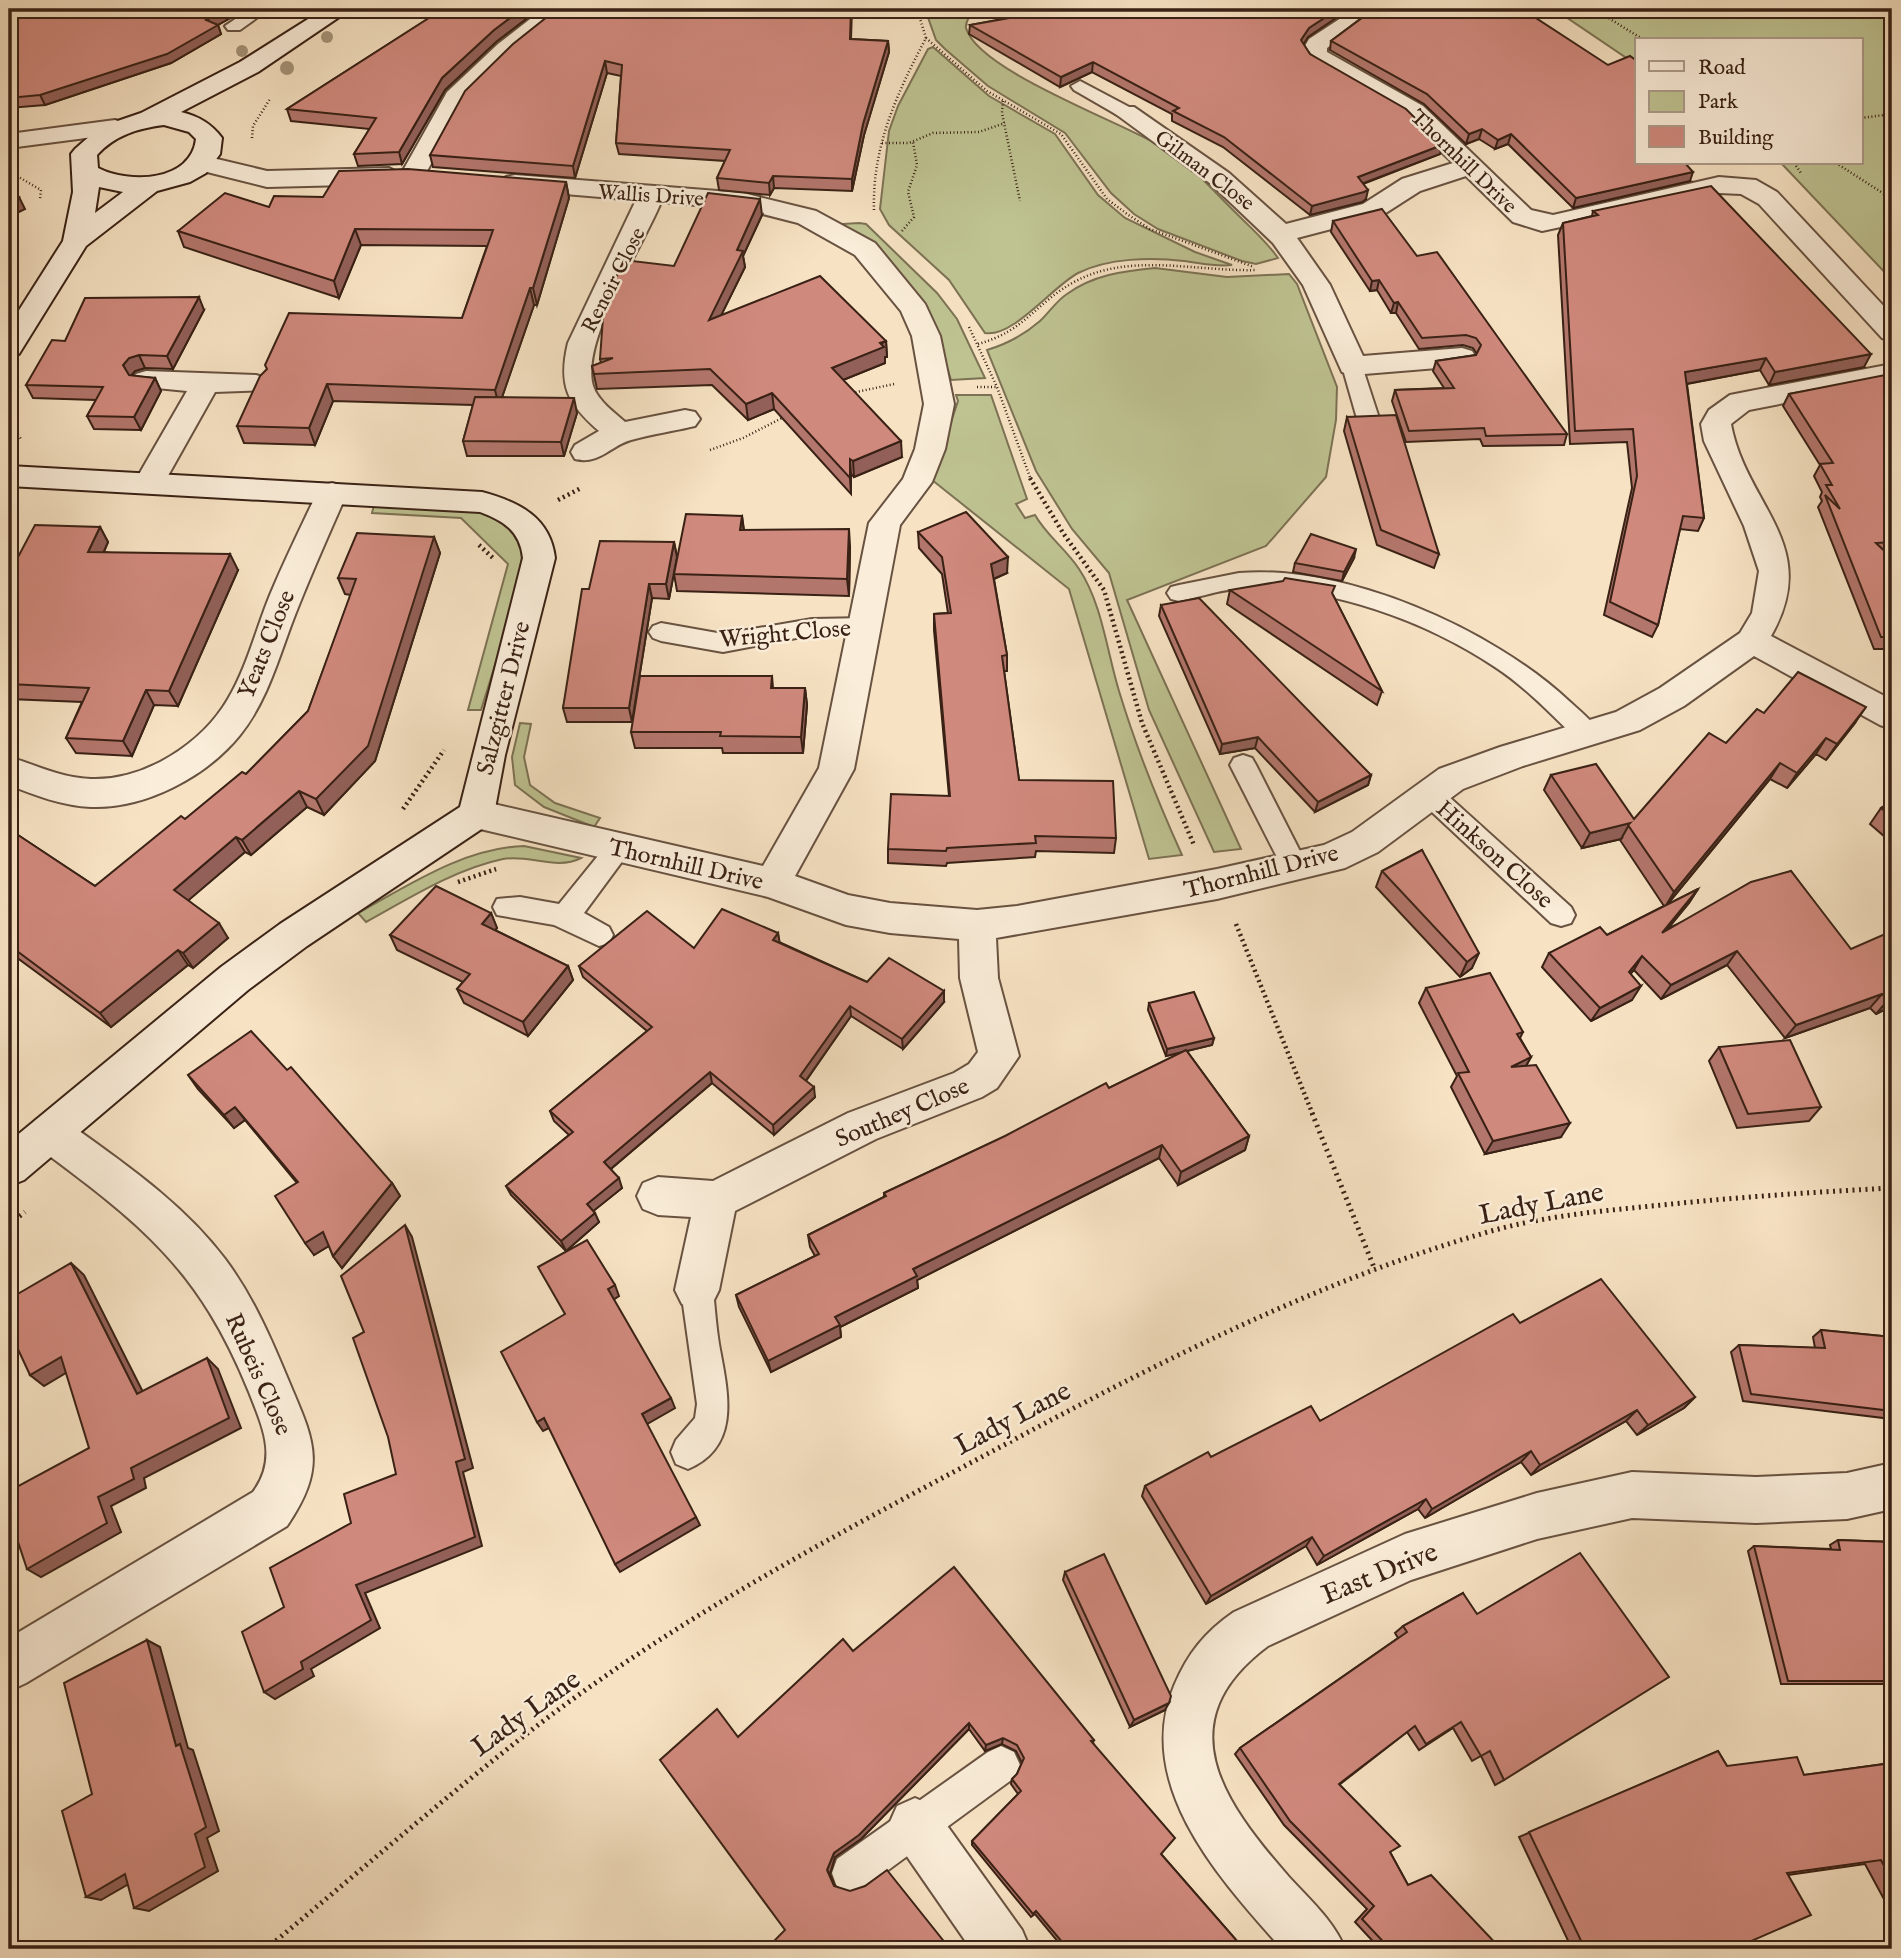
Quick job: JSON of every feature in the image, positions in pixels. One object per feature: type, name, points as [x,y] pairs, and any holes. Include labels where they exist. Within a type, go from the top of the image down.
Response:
[{"type":"street","points":[[149,120],[249,67],[339,9]]},
{"type":"street","points":[[200,163],[277,180],[427,176],[456,97],[506,49],[558,9]]},
{"type":"street","name":"Thornhill Drive","points":[[1358,12],[1317,44],[1314,51],[1318,57],[1414,111],[1516,211],[1531,221],[1542,223],[1705,187],[1747,186],[1768,198],[1892,332]]},
{"type":"street","points":[[11,141],[84,168],[110,185],[148,185],[178,177],[200,163],[210,146],[216,116],[249,67]]},
{"type":"street","name":"Gilman Close","points":[[1125,112],[1225,181],[1280,234],[1302,262],[1334,320],[1352,366]]},
{"type":"street","points":[[11,141],[115,128],[149,120],[216,116]]},
{"type":"street","points":[[76,241],[86,192],[84,168],[90,145],[115,128]]},
{"type":"street","points":[[1280,234],[1372,210],[1411,185],[1472,166]]},
{"type":"street","name":"Wallis Drive","points":[[493,181],[764,204],[807,217],[864,249],[885,270],[915,310],[932,357],[939,404],[925,469],[885,523],[867,626],[836,769],[772,883]]},
{"type":"street","points":[[9,348],[76,241],[148,185]]},
{"type":"street","name":"Renoir Close","points":[[619,433],[586,400],[578,382],[577,370],[588,320],[642,222],[652,196]]},
{"type":"street","points":[[1352,366],[1462,357]]},
{"type":"street","name":"Thornhill Drive","points":[[476,814],[524,823],[772,883],[846,910],[890,918],[976,925],[1017,921],[1217,884],[1332,858],[1365,842],[1428,793],[1451,779],[1512,756],[1589,735],[1628,721],[1672,697],[1752,641],[1768,613],[1774,571],[1760,526],[1720,441],[1716,424],[1719,417],[1740,402],[1892,373]]},
{"type":"street","points":[[146,380],[256,384]]},
{"type":"street","points":[[149,483],[205,383]]},
{"type":"street","points":[[586,452],[619,433],[685,419]]},
{"type":"street","name":"Salzgitter Drive","points":[[9,476],[482,502],[511,511],[536,535],[539,558],[488,755],[476,814]]},
{"type":"street","name":"Yeats Close","points":[[9,770],[30,779],[101,793],[156,779],[173,771],[211,741],[228,724],[245,700],[287,592],[332,493]]},
{"type":"street","points":[[1752,641],[1852,692],[1892,716]]},
{"type":"street","points":[[9,1167],[133,1061],[260,959],[425,852],[476,814]]},
{"type":"street","name":"Southey Close","points":[[716,1200],[862,1126],[968,1085],[993,1066],[999,1056],[998,1045],[979,978],[976,925]]},
{"type":"street","name":"Rubeis Close","points":[[9,1666],[270,1509],[284,1490],[291,1454],[289,1437],[236,1315],[212,1275],[185,1242],[146,1206],[50,1133]]},
{"type":"street","points":[[658,1196],[716,1200],[698,1290]]},
{"type":"street","name":"East Drive","points":[[1318,1949],[1232,1846],[1201,1797],[1189,1730],[1192,1695],[1211,1661],[1227,1644],[1251,1629],[1405,1558],[1537,1516],[1632,1495],[1756,1500],[1847,1496],[1892,1486]]},
{"type":"street","points":[[915,1824],[1003,1949]]},
{"type":"lane","points":[[234,26],[261,9]]},
{"type":"lane","points":[[1080,86],[1125,112]]},
{"type":"lane","points":[[1352,366],[1367,415]]},
{"type":"lane","points":[[1179,593],[1244,580],[1263,580],[1310,586],[1361,599],[1446,630],[1478,646],[1525,676],[1589,735]]},
{"type":"lane","name":"Wright Close","points":[[661,632],[723,643],[812,627],[867,626]]},
{"type":"lane","points":[[1243,765],[1295,867]]},
{"type":"lane","name":"Hinkson Close","points":[[1428,793],[1561,915]]},
{"type":"lane","points":[[566,916],[619,848]]},
{"type":"lane","points":[[507,907],[537,908],[566,916],[599,935]]},
{"type":"lane","points":[[688,1452],[701,1441],[715,1410],[715,1391],[700,1327],[698,1290]]},
{"type":"lane","points":[[851,1873],[915,1824],[974,1787],[1000,1765]]},
{"type":"path","points":[[917,9],[926,38],[1003,101],[1061,134],[1107,199],[1150,229],[1262,270],[1230,272],[1167,264],[1113,268],[1073,282],[1011,335],[978,344]]},
{"type":"path","points":[[1594,9],[1641,38]]},
{"type":"path","points":[[875,217],[871,187],[882,143],[901,87],[926,38]]},
{"type":"path","points":[[1003,101],[1002,113],[1020,201]]},
{"type":"path","points":[[1862,118],[1892,114]]},
{"type":"path","points":[[882,143],[913,142],[933,133],[979,132],[1005,123]]},
{"type":"path","points":[[898,233],[914,217],[908,192],[917,164],[913,142]]},
{"type":"path","points":[[1838,164],[1892,199]]},
{"type":"path","points":[[966,321],[978,344],[1027,472],[1063,533],[1104,590],[1142,723],[1196,851],[1217,884],[1242,938],[1375,1270]]},
{"type":"path","points":[[475,540],[502,566]]},
{"type":"path","points":[[396,817],[418,790],[449,741]]},
{"type":"path","points":[[452,885],[472,875],[502,868]]},
{"type":"path","name":"Lady Lane","points":[[266,1949],[433,1808],[531,1730],[645,1651],[796,1558],[1076,1406],[1267,1315],[1375,1270],[1483,1233],[1576,1213],[1754,1196],[1892,1188]]},
{"type":"path","points":[[9,1224],[27,1210]]},
{"type":"green space","points":[[925,9],[975,9],[967,20],[966,28],[976,44],[996,61],[1054,95],[1144,137],[1175,155],[1269,246],[1278,258],[1256,264],[1242,261],[1158,229],[1134,214],[1111,193],[1065,133],[988,86],[945,49],[936,40]]},
{"type":"green space","points":[[1554,9],[1892,9],[1892,280],[1782,164],[1862,164],[1862,38],[1635,38],[1635,64]]},
{"type":"green space","points":[[933,47],[989,96],[1055,134],[1098,195],[1125,218],[1195,252],[1232,265],[1158,259],[1103,264],[1078,273],[1008,328],[985,333],[949,280],[889,225],[880,209],[889,131],[898,106],[928,49]]},
{"type":"green space","points":[[842,224],[866,224],[937,293],[957,319],[985,378],[951,380],[927,307],[879,248]]},
{"type":"green space","points":[[1155,268],[1227,277],[1289,274],[1297,284],[1337,387],[1336,420],[1326,477],[1266,546],[1127,600],[1241,849],[1214,852],[1149,710],[1109,573],[1072,529],[1036,471],[987,350],[1028,331],[1063,297],[1087,282],[1120,273]]},
{"type":"green space","points":[[956,395],[991,395],[1027,499],[1016,504],[1025,518],[1035,515],[1087,582],[1099,612],[1119,691],[1133,733],[1182,855],[1149,859],[1069,589],[932,480],[958,401]]},
{"type":"green space","points":[[374,505],[470,509],[505,524],[518,539],[522,557],[519,575],[481,710],[468,710],[508,564],[461,518],[372,513]]},
{"type":"green space","points":[[520,723],[531,724],[524,757],[530,785],[555,803],[600,818],[594,827],[544,807],[515,785],[512,757]]},
{"type":"green space","points":[[524,846],[581,858],[562,863],[503,859],[450,877],[366,922],[358,913],[417,880],[459,861],[480,853]]},
{"type":"building","points":[[9,9],[226,9],[206,20],[218,25],[167,54],[40,95],[9,98]]},
{"type":"building","points":[[443,9],[522,9],[494,30],[442,78],[399,152],[354,154],[376,118],[287,109]]},
{"type":"building","points":[[557,9],[851,9],[850,39],[888,41],[863,124],[852,179],[773,176],[769,183],[717,178],[730,150],[616,143],[622,65],[605,61],[573,166],[430,155],[465,91],[513,44]]},
{"type":"building","points":[[1036,9],[1338,9],[1309,28],[1301,40],[1310,54],[1406,109],[1442,145],[1358,177],[1368,190],[1364,192],[1312,206],[1224,137],[1173,111],[1179,108],[1093,62],[1061,77],[970,25],[1037,13]]},
{"type":"building","points":[[1374,9],[1508,9],[1513,12],[1522,9],[1608,65],[1630,56],[1635,60],[1635,164],[1686,164],[1693,172],[1576,198],[1511,134],[1498,140],[1482,129],[1469,134],[1427,94],[1331,41]]},
{"type":"building","points":[[408,169],[566,182],[533,288],[530,288],[495,390],[327,384],[309,428],[237,426],[260,376],[267,369],[265,365],[289,313],[462,318],[493,230],[355,229],[334,281],[178,231],[225,193],[269,207],[274,196],[323,197],[339,171]]},
{"type":"building","points":[[1711,186],[1871,354],[1775,372],[1766,358],[1685,372],[1704,518],[1683,516],[1658,625],[1610,602],[1637,476],[1633,429],[1575,431],[1563,223],[1598,215],[1593,211]]},
{"type":"building","points":[[9,191],[19,197],[9,202]]},
{"type":"building","points":[[708,193],[760,199],[737,250],[743,251],[709,320],[820,276],[886,341],[880,343],[884,347],[832,368],[901,441],[853,461],[850,459],[850,478],[772,393],[746,404],[710,369],[594,374],[592,366],[613,358],[600,359],[604,303],[624,260],[674,266]]},
{"type":"building","points":[[1382,209],[1417,256],[1437,252],[1567,434],[1486,436],[1484,428],[1409,431],[1395,390],[1454,388],[1436,361],[1476,355],[1481,345],[1476,338],[1466,335],[1422,338],[1398,302],[1394,303],[1379,280],[1372,281],[1333,221]]},
{"type":"building","points":[[199,297],[167,356],[139,355],[129,358],[123,365],[129,375],[155,378],[134,417],[87,416],[103,387],[26,385],[52,340],[65,341],[85,298]]},
{"type":"building","points":[[1890,374],[1892,475],[1889,475],[1892,480],[1892,542],[1876,543],[1892,558],[1892,637],[1881,637],[1825,495],[1840,509],[1826,485],[1832,485],[1820,464],[1833,463],[1789,394]]},
{"type":"building","points":[[475,397],[574,398],[561,442],[463,441]]},
{"type":"building","points":[[1396,415],[1439,554],[1381,530],[1347,417]]},
{"type":"building","points":[[966,512],[1008,557],[991,564],[1007,655],[1002,656],[1019,780],[1113,781],[1116,838],[1035,836],[1036,843],[947,848],[946,851],[888,849],[891,794],[950,796],[934,614],[951,613],[942,557],[918,532]]},
{"type":"building","points":[[686,514],[742,516],[740,530],[849,529],[847,579],[674,574]]},
{"type":"building","points":[[35,525],[100,527],[88,552],[230,554],[169,691],[146,690],[123,741],[66,738],[89,688],[9,684],[9,574]]},
{"type":"building","points":[[357,533],[434,537],[368,746],[316,799],[299,791],[242,840],[236,837],[174,890],[219,923],[183,953],[178,950],[100,1013],[9,945],[9,931],[13,928],[9,925],[9,829],[95,886],[181,816],[185,819],[242,772],[246,774],[308,711],[356,579],[338,578]]},
{"type":"building","points":[[1311,534],[1356,549],[1344,572],[1295,563]]},
{"type":"building","points":[[600,541],[674,542],[666,584],[649,584],[629,708],[563,708],[582,589],[589,589]]},
{"type":"building","points":[[1285,578],[1335,586],[1332,593],[1382,691],[1230,590],[1283,581]]},
{"type":"building","points":[[1199,598],[1371,775],[1318,802],[1258,737],[1222,744],[1161,605]]},
{"type":"building","points":[[1798,672],[1866,707],[1837,744],[1826,738],[1797,773],[1780,763],[1674,892],[1628,825],[1630,823],[1590,833],[1551,775],[1596,764],[1634,819],[1709,733],[1726,743],[1757,709],[1764,713]]},
{"type":"building","points":[[640,676],[772,676],[771,688],[805,688],[801,737],[720,736],[721,732],[631,732]]},
{"type":"building","points":[[1892,801],[1892,817],[1881,808]]},
{"type":"building","points":[[1422,850],[1479,953],[1467,962],[1382,871]]},
{"type":"building","points":[[1791,871],[1851,949],[1892,931],[1892,998],[1888,1000],[1882,994],[1796,1025],[1737,951],[1671,985],[1642,956],[1629,972],[1641,986],[1600,1008],[1549,953],[1600,927],[1607,935],[1698,889],[1662,933],[1751,882]]},
{"type":"building","points":[[436,886],[491,913],[482,924],[568,966],[523,1022],[457,989],[470,974],[390,935]]},
{"type":"building","points":[[722,909],[778,933],[773,940],[867,982],[889,958],[944,991],[902,1039],[850,1006],[800,1076],[814,1087],[773,1125],[710,1072],[604,1162],[619,1178],[587,1204],[595,1213],[561,1241],[506,1186],[573,1132],[550,1111],[652,1027],[579,966],[647,911],[694,948]]},
{"type":"building","points":[[1490,973],[1523,1032],[1517,1034],[1531,1057],[1511,1067],[1536,1065],[1570,1123],[1493,1141],[1458,1073],[1469,1072],[1426,988]]},
{"type":"building","points":[[1194,992],[1214,1038],[1167,1049],[1149,1003]]},
{"type":"building","points":[[251,1031],[287,1070],[291,1067],[392,1183],[333,1256],[323,1232],[305,1243],[275,1196],[298,1182],[235,1107],[224,1115],[188,1075]]},
{"type":"building","points":[[1790,1040],[1821,1107],[1748,1114],[1719,1047]]},
{"type":"building","points":[[1186,1050],[1249,1136],[1181,1172],[1162,1145],[913,1269],[917,1276],[835,1317],[840,1325],[768,1361],[736,1295],[819,1254],[808,1235],[886,1196],[884,1193],[1005,1136],[1106,1083],[1109,1088]]},
{"type":"building","points":[[405,1225],[465,1459],[456,1462],[475,1537],[356,1585],[371,1620],[301,1662],[303,1669],[264,1692],[242,1632],[284,1607],[270,1568],[351,1523],[344,1494],[396,1474],[388,1437],[353,1338],[364,1332],[341,1276]]},
{"type":"building","points":[[587,1240],[615,1285],[608,1289],[671,1398],[642,1414],[696,1517],[615,1564],[544,1418],[537,1422],[501,1352],[565,1314],[538,1267]]},
{"type":"building","points":[[71,1263],[137,1394],[207,1358],[229,1418],[131,1468],[134,1479],[98,1497],[107,1523],[27,1569],[15,1533],[9,1536],[9,1491],[89,1448],[61,1357],[30,1375],[9,1330],[9,1299]]},
{"type":"building","points":[[1601,1279],[1695,1397],[1648,1425],[1637,1410],[1540,1465],[1531,1451],[1432,1509],[1426,1499],[1324,1556],[1312,1537],[1211,1596],[1145,1486],[1208,1452],[1211,1457],[1311,1406],[1320,1421],[1513,1314],[1520,1323]]},
{"type":"building","points":[[1821,1330],[1892,1337],[1892,1411],[1751,1394],[1739,1345],[1825,1348]]},
{"type":"building","points":[[1838,1540],[1892,1542],[1892,1681],[1788,1681],[1754,1546],[1840,1550]]},
{"type":"building","points":[[1580,1553],[1669,1677],[1504,1780],[1490,1751],[1481,1756],[1461,1722],[1426,1744],[1415,1726],[1339,1784],[1400,1846],[1390,1852],[1408,1885],[1431,1875],[1501,1949],[1390,1949],[1362,1919],[1374,1906],[1290,1821],[1240,1748],[1407,1632],[1403,1626],[1463,1593],[1477,1614]]},
{"type":"building","points":[[1104,1554],[1171,1696],[1169,1703],[1134,1720],[1065,1572]]},
{"type":"building","points":[[954,1567],[1094,1740],[1091,1741],[1175,1838],[1161,1854],[1244,1949],[1068,1949],[1036,1911],[1033,1914],[972,1841],[1021,1791],[1012,1779],[1024,1758],[1017,1745],[1003,1738],[986,1745],[969,1723],[859,1835],[834,1853],[827,1870],[834,1886],[850,1891],[865,1886],[887,1870],[950,1949],[781,1949],[774,1941],[785,1930],[660,1760],[717,1709],[738,1737],[843,1639],[853,1651]]},
{"type":"building","points":[[147,1640],[176,1746],[180,1744],[206,1827],[195,1834],[205,1867],[134,1908],[125,1874],[86,1897],[62,1811],[92,1794],[64,1683]]},
{"type":"building","points":[[1718,1751],[1727,1766],[1797,1757],[1804,1775],[1892,1763],[1892,1881],[1881,1860],[1787,1873],[1811,1915],[1733,1949],[1585,1949],[1529,1832]]}]
